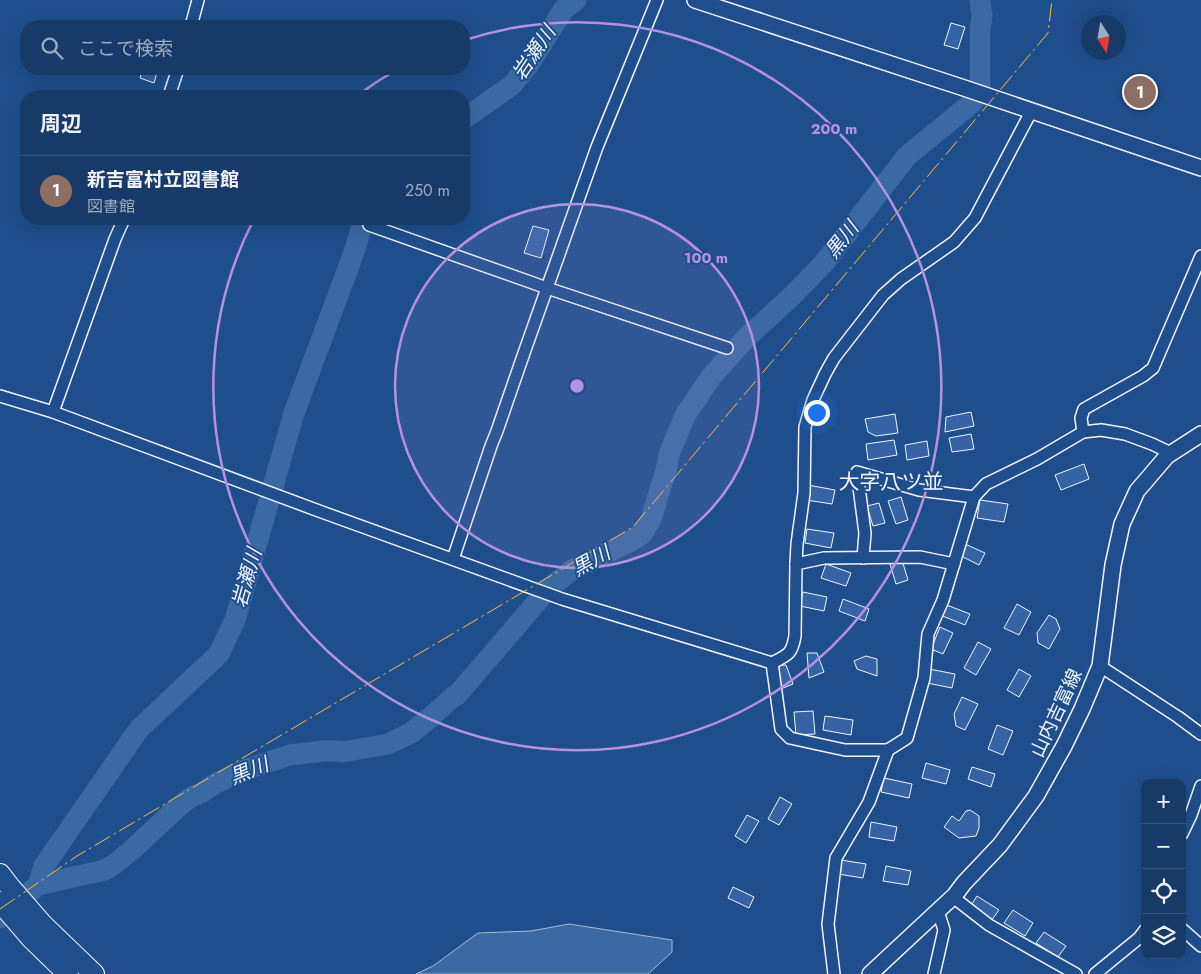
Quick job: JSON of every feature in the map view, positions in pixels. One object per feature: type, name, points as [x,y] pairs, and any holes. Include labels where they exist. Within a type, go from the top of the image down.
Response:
[{"type":"highway","points":[[0,874],[68,974]]},
{"type":"highway","points":[[0,902],[94,974]]},
{"type":"main road","points":[[695,0],[1032,110],[1201,168]]},
{"type":"main road","name":"山内吉富線","points":[[870,974],[953,897],[1000,845],[1036,796],[1082,710],[1100,666],[1113,565],[1122,524],[1137,491],[1167,456],[1201,434]]},
{"type":"street","points":[[193,20],[198,0]]},
{"type":"street","points":[[453,559],[491,446],[598,147],[657,0]]},
{"type":"street","points":[[171,90],[176,75]]},
{"type":"street","points":[[0,396],[53,412],[562,599],[772,663],[786,656],[793,648],[795,636],[797,544],[804,493],[805,427],[813,400],[824,374],[834,358],[883,295],[901,279],[954,242],[975,218],[1032,110]]},
{"type":"street","points":[[53,412],[121,225]]},
{"type":"street","points":[[369,225],[547,288],[727,348]]},
{"type":"street","points":[[1083,432],[1081,418],[1084,409],[1143,376],[1153,368],[1201,256]]},
{"type":"street","points":[[772,663],[780,729],[790,738],[845,750],[888,750],[907,738],[924,678],[928,634],[943,600],[974,497],[986,484],[1037,459],[1083,432],[1101,430],[1125,434],[1171,453]]},
{"type":"street","points":[[863,558],[865,532],[857,472],[919,490],[974,497]]},
{"type":"street","points":[[796,564],[824,558],[920,557],[954,564]]},
{"type":"street","points":[[1100,666],[1201,734]]},
{"type":"street","points":[[834,974],[828,924],[836,858],[869,802],[888,750]]},
{"type":"street","points":[[1186,829],[1196,818],[1201,786]]},
{"type":"street","points":[[953,897],[989,925],[1076,974]]},
{"type":"street","points":[[934,974],[944,930],[938,911]]},
{"type":"street","points":[[1186,933],[1201,946]]},
{"type":"street","points":[[1096,974],[1141,935]]},
{"type":"water","points":[[569,924],[672,940],[672,952],[648,974],[416,974],[433,966],[478,933],[531,931]]},
{"type":"building","points":[[951,23],[965,27],[958,49],[944,45]]},
{"type":"building","points":[[141,75],[156,75],[154,83],[140,78]]},
{"type":"building","points":[[533,226],[549,230],[541,258],[524,253]]},
{"type":"building","points":[[971,412],[974,426],[945,432],[946,417]]},
{"type":"building","points":[[895,414],[898,433],[876,436],[868,432],[865,419]]},
{"type":"building","points":[[971,434],[974,449],[952,452],[949,438]]},
{"type":"building","points":[[894,440],[897,455],[868,460],[866,444]]},
{"type":"building","points":[[927,441],[929,456],[907,460],[905,445]]},
{"type":"building","points":[[1084,464],[1089,479],[1061,490],[1055,475]]},
{"type":"building","points":[[808,485],[835,490],[832,504],[806,500]]},
{"type":"building","points":[[901,497],[908,520],[896,524],[888,501]]},
{"type":"building","points":[[980,500],[1008,504],[1004,522],[977,518]]},
{"type":"building","points":[[879,503],[885,523],[873,526],[867,506]]},
{"type":"building","points":[[807,529],[834,533],[831,548],[805,543]]},
{"type":"building","points":[[965,544],[985,553],[979,565],[959,555]]},
{"type":"building","points":[[902,560],[908,580],[896,584],[890,564]]},
{"type":"building","points":[[826,564],[851,573],[846,586],[821,578]]},
{"type":"building","points":[[803,592],[827,597],[824,611],[800,606]]},
{"type":"building","points":[[843,599],[869,609],[865,621],[839,611]]},
{"type":"building","points":[[944,604],[970,614],[965,625],[940,615]]},
{"type":"building","points":[[1017,604],[1031,612],[1019,635],[1004,628]]},
{"type":"building","points":[[1049,615],[1056,619],[1060,629],[1049,649],[1038,643],[1037,633]]},
{"type":"building","points":[[940,627],[953,633],[943,654],[931,649]]},
{"type":"building","points":[[978,642],[991,649],[976,675],[964,668]]},
{"type":"building","points":[[807,653],[817,653],[824,672],[809,678]]},
{"type":"building","points":[[866,656],[877,659],[877,676],[857,669],[854,661]]},
{"type":"building","points":[[776,665],[786,665],[793,684],[778,690]]},
{"type":"building","points":[[929,669],[955,674],[952,688],[927,683]]},
{"type":"building","points":[[1019,669],[1031,676],[1019,697],[1007,690]]},
{"type":"building","points":[[962,697],[978,704],[965,730],[956,726],[954,714]]},
{"type":"building","points":[[813,711],[815,734],[796,735],[794,712]]},
{"type":"building","points":[[825,716],[853,720],[851,735],[823,730]]},
{"type":"building","points":[[997,725],[1013,731],[1003,755],[988,749]]},
{"type":"building","points":[[926,763],[950,770],[946,784],[922,778]]},
{"type":"building","points":[[972,767],[995,774],[991,787],[968,779]]},
{"type":"building","points":[[884,778],[912,784],[909,798],[881,792]]},
{"type":"building","points":[[780,797],[792,804],[779,825],[768,819]]},
{"type":"building","points":[[970,810],[979,816],[979,828],[976,836],[959,838],[944,827],[952,816],[959,821],[966,811]]},
{"type":"building","points":[[747,815],[759,821],[746,843],[735,836]]},
{"type":"building","points":[[871,822],[897,827],[894,841],[869,837]]},
{"type":"building","points":[[841,860],[866,864],[863,878],[838,874]]},
{"type":"building","points":[[886,866],[911,871],[908,885],[883,881]]},
{"type":"building","points":[[733,887],[754,897],[749,908],[728,898]]},
{"type":"building","points":[[977,896],[999,910],[991,921],[970,907]]},
{"type":"building","points":[[1013,910],[1033,923],[1025,936],[1004,923]]},
{"type":"building","points":[[1044,932],[1066,946],[1058,957],[1036,943]]},
{"type":"waterway","name":"岩瀬川","points":[[470,115],[512,85],[527,67],[564,9],[576,0]]},
{"type":"waterway","name":"黒川","points":[[0,918],[38,885],[105,870],[133,849],[191,797],[247,769],[290,755],[323,751],[343,752],[388,744],[411,733],[457,695],[549,588],[572,570],[642,534],[651,519],[670,451],[686,414],[711,377],[745,339],[793,295],[824,263],[907,156],[973,102],[980,85],[980,31],[982,16],[980,0]]},
{"type":"waterway","name":"岩瀬川","points":[[38,885],[44,866],[139,729],[219,654],[235,620],[294,413],[353,255],[362,225]]},
{"type":"power","points":[[0,909],[77,856],[633,527],[1048,33],[1052,0]]},
{"type":"place","name":"新吉富村立図書館","points":[[1140,92]]},
{"type":"district","name":"大字八ツ並","points":[[891,482]]}]
